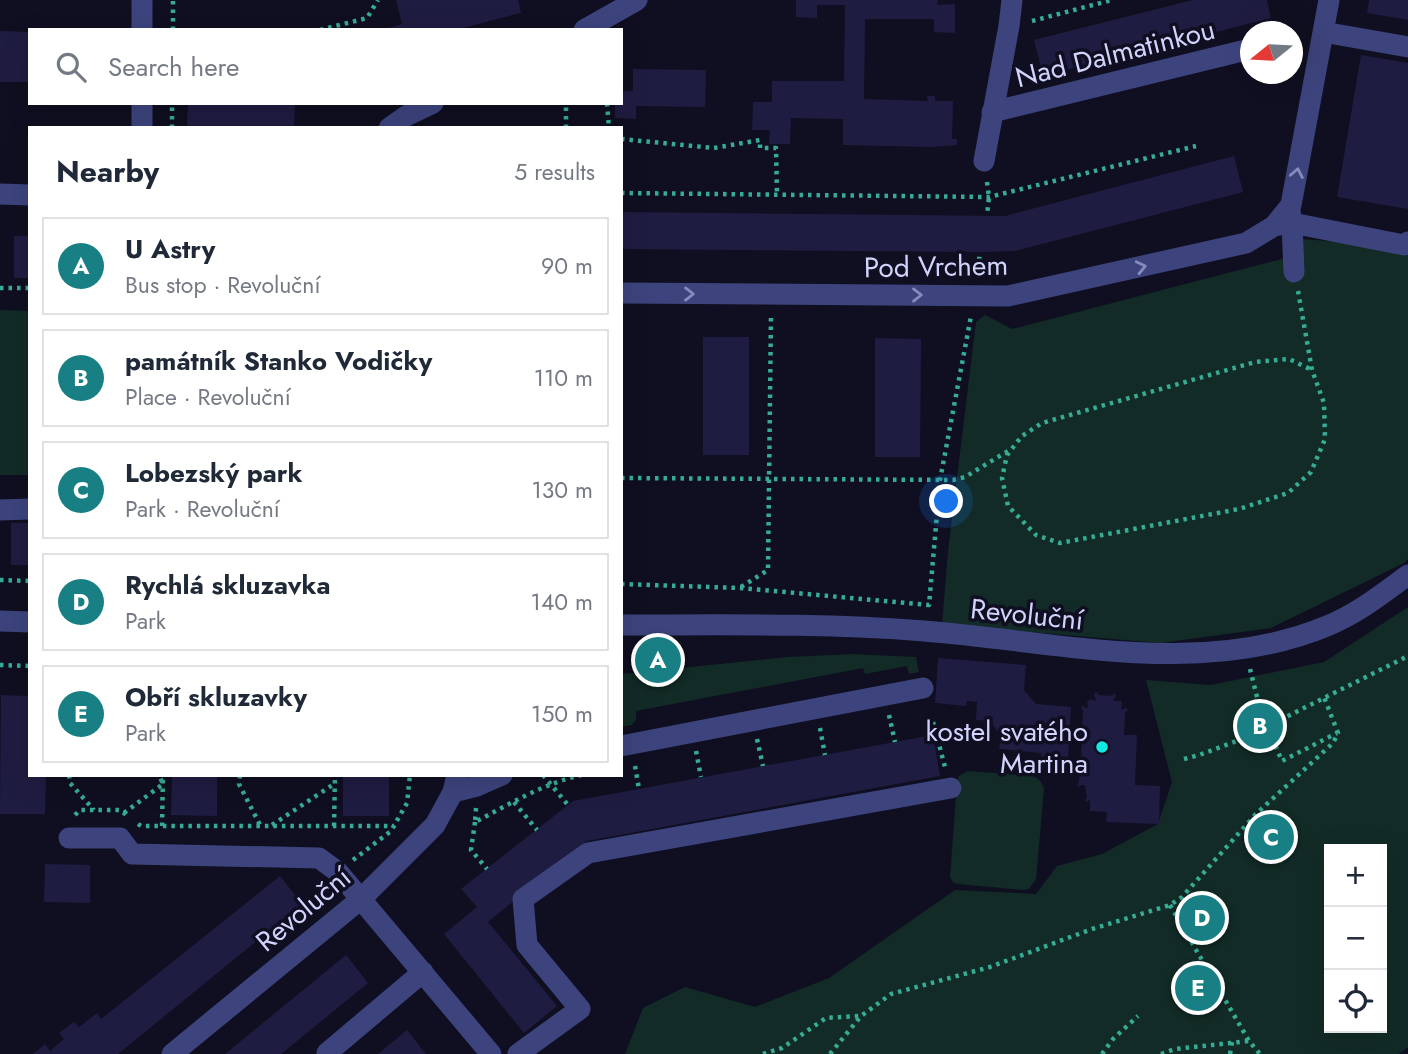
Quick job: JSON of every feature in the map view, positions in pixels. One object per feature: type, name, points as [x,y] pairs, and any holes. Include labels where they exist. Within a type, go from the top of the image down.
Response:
[{"type":"street","points":[[142,0],[142,28]]},
{"type":"street","points":[[588,28],[637,0]]},
{"type":"street","name":"Nad Dalmatinkou","points":[[984,161],[1012,0]]},
{"type":"street","points":[[1294,272],[1285,219],[1329,0]]},
{"type":"street","points":[[1324,32],[1408,47]]},
{"type":"street","name":"Nad Dalmatinkou","points":[[992,112],[1240,52]]},
{"type":"street","points":[[142,105],[142,126]]},
{"type":"street","points":[[392,126],[429,105]]},
{"type":"street","points":[[0,194],[28,195]]},
{"type":"street","points":[[1285,219],[1405,245],[1408,242]]},
{"type":"street","name":"Pod Vrchem","points":[[623,293],[1009,296],[1246,243],[1285,219]]},
{"type":"street","points":[[0,510],[28,509]]},
{"type":"street","name":"Revoluční","points":[[623,625],[886,629],[960,634],[1079,649],[1208,652],[1289,640],[1328,626],[1362,609],[1408,575]]},
{"type":"street","points":[[0,621],[28,621]]},
{"type":"street","points":[[623,746],[923,688]]},
{"type":"street","name":"Revoluční","points":[[172,1054],[361,899],[435,825],[455,784],[477,786],[497,777]]},
{"type":"street","points":[[518,1054],[580,1009],[527,945],[523,899],[588,853],[951,788]]},
{"type":"street","points":[[69,838],[120,838],[132,854],[319,858],[338,872],[491,1054]]},
{"type":"street","points":[[327,1054],[423,972]]},
{"type":"path","points":[[173,0],[173,28]]},
{"type":"path","points":[[328,28],[367,18],[378,0]]},
{"type":"path","points":[[1009,26],[1112,0]]},
{"type":"path","points":[[172,105],[172,126]]},
{"type":"path","points":[[566,105],[566,126]]},
{"type":"path","points":[[607,105],[609,126]]},
{"type":"path","points":[[623,139],[714,148],[760,140],[760,148],[776,148],[777,194]]},
{"type":"path","points":[[623,193],[989,197],[1196,146]]},
{"type":"path","points":[[984,161],[989,197],[987,215]]},
{"type":"path","points":[[1294,272],[1312,370],[1324,403],[1325,439],[1311,472],[1288,494],[1239,509],[1060,543],[1036,535],[1008,506],[1002,478],[1007,455],[1022,436],[1042,423],[1255,362],[1289,359],[1312,370]]},
{"type":"path","points":[[0,288],[28,288]]},
{"type":"path","points":[[740,588],[768,570],[771,295]]},
{"type":"path","points":[[623,584],[740,588],[929,605],[940,480],[975,295]]},
{"type":"path","points":[[623,478],[953,480],[963,478],[1012,449]]},
{"type":"path","points":[[0,580],[28,581]]},
{"type":"path","points":[[1280,720],[1408,656]]},
{"type":"path","points":[[1248,662],[1260,709]]},
{"type":"path","points":[[0,665],[28,666]]},
{"type":"path","points":[[831,1054],[861,1016],[891,994],[990,967],[1092,929],[1170,905],[1182,897],[1256,814],[1333,743],[1338,733],[1324,697]]},
{"type":"path","points":[[1260,709],[1274,712],[1280,720],[1279,731],[1272,738],[1262,740],[1253,735],[1249,725],[1252,716],[1260,709]]},
{"type":"path","points":[[933,722],[951,788]]},
{"type":"path","points":[[1272,738],[1282,761],[1338,733]]},
{"type":"path","points":[[1184,759],[1253,735]]},
{"type":"path","points":[[71,777],[70,783],[94,810]]},
{"type":"path","points":[[161,777],[162,826]]},
{"type":"path","points":[[241,777],[239,784],[261,826]]},
{"type":"path","points":[[338,872],[391,831],[407,803],[410,777]]},
{"type":"path","points":[[546,777],[568,805]]},
{"type":"path","points":[[334,778],[334,826]]},
{"type":"path","points":[[271,826],[334,778]]},
{"type":"path","points":[[124,813],[163,784]]},
{"type":"path","points":[[514,802],[537,830]]},
{"type":"path","points":[[69,838],[70,821],[80,810],[120,810],[141,825],[394,826]]},
{"type":"path","points":[[475,822],[471,850],[486,869]]},
{"type":"path","points":[[1170,905],[1249,1041],[1260,1054]]},
{"type":"path","points":[[763,1054],[782,1048],[826,1018],[861,1016]]},
{"type":"path","points":[[1102,1054],[1138,1016]]},
{"type":"path","points":[[1161,1054],[1175,1049],[1249,1041]]},
{"type":"path","points":[[1230,1054],[1231,1042]]},
{"type":"green space","points":[[1302,239],[1408,247],[1408,559],[1271,628],[1161,643],[942,625],[948,551],[976,322],[985,315],[1012,329],[1282,259]]},
{"type":"green space","points":[[0,310],[28,311],[28,475],[0,475]]},
{"type":"green space","points":[[1408,607],[1408,1047],[1399,1054],[625,1054],[643,1008],[685,987],[755,1007],[829,978],[955,890],[1036,894],[1057,866],[1102,854],[1158,824],[1172,782],[1146,680],[1211,685],[1324,662]]},
{"type":"green space","points":[[853,654],[916,657],[919,672],[909,674],[907,666],[865,674],[863,668],[636,711],[636,720],[632,725],[623,727],[623,674],[788,657]]},
{"type":"green space","points":[[968,771],[1033,776],[1042,784],[1044,789],[1036,879],[1029,889],[958,884],[950,877],[957,782],[959,776]]},
{"type":"building","points":[[396,0],[518,0],[521,13],[463,28],[388,28],[402,24]]},
{"type":"building","points":[[796,0],[938,0],[937,5],[955,4],[955,33],[934,32],[934,19],[865,19],[864,99],[928,101],[927,96],[935,96],[935,101],[953,101],[952,139],[957,139],[957,145],[843,145],[843,119],[791,118],[790,144],[769,144],[770,130],[752,130],[753,102],[772,102],[772,81],[844,81],[845,5],[817,5],[817,18],[796,17]]},
{"type":"building","points":[[1193,0],[1267,0],[1271,18],[1240,21],[1240,26],[1043,76],[1034,40]]},
{"type":"building","points":[[1369,0],[1408,0],[1408,20],[1367,13]]},
{"type":"building","points":[[0,31],[28,32],[28,82],[0,82]]},
{"type":"building","points":[[1361,55],[1408,63],[1408,209],[1337,197]]},
{"type":"building","points":[[633,69],[706,70],[705,107],[636,106],[636,119],[615,118],[615,105],[623,105],[623,91],[633,91]]},
{"type":"building","points":[[188,105],[295,105],[294,126],[187,126]]},
{"type":"building","points":[[1234,156],[1243,192],[1015,251],[623,249],[623,212],[1005,216]]},
{"type":"building","points":[[14,236],[28,236],[28,278],[14,278]]},
{"type":"building","points":[[703,337],[749,337],[749,455],[703,455]]},
{"type":"building","points":[[875,338],[921,339],[920,457],[875,457]]},
{"type":"building","points":[[11,523],[28,523],[28,565],[11,565]]},
{"type":"building","points":[[938,658],[1026,665],[1024,690],[1036,704],[1071,707],[1068,760],[1041,758],[1041,753],[999,749],[1001,736],[990,721],[976,720],[977,702],[967,701],[966,706],[935,703]]},
{"type":"building","name":"kostel svatého Martina","points":[[1096,692],[1099,695],[1111,696],[1114,693],[1116,696],[1113,701],[1122,701],[1121,710],[1128,710],[1125,712],[1124,735],[1137,735],[1135,785],[1160,786],[1159,824],[1106,822],[1107,812],[1090,811],[1090,800],[1085,800],[1085,785],[1077,785],[1080,760],[1078,757],[1081,757],[1081,708],[1083,705],[1088,708],[1087,702],[1091,699],[1096,701]]},
{"type":"building","points":[[1,695],[28,696],[28,777],[46,777],[45,814],[0,814]]},
{"type":"building","points":[[933,735],[940,776],[587,841],[488,922],[557,1006],[524,1033],[444,934],[477,907],[461,889],[573,801]]},
{"type":"building","points":[[172,777],[217,777],[217,816],[171,815]]},
{"type":"building","points":[[343,777],[389,777],[389,816],[343,816]]},
{"type":"building","points":[[45,864],[90,865],[90,903],[44,902]]},
{"type":"building","points":[[280,876],[302,904],[118,1054],[33,1054],[45,1044],[50,1051],[64,1039],[59,1033],[74,1022],[79,1027],[97,1013],[101,1019]]},
{"type":"building","points":[[346,955],[368,983],[281,1054],[225,1054]]},
{"type":"building","points":[[407,1030],[426,1054],[378,1054]]},
{"type":"place","name":"U Astry","points":[[658,660]]},
{"type":"place","name":"památník Stanko Vodičky","points":[[1260,726]]},
{"type":"place","name":"kostel svatého Martina","points":[[1102,747]]},
{"type":"place","name":"Lobezský park","points":[[1271,837]]},
{"type":"place","name":"Rychlá skluzavka","points":[[1202,918]]},
{"type":"place","name":"Obří skluzavky","points":[[1198,988]]}]
